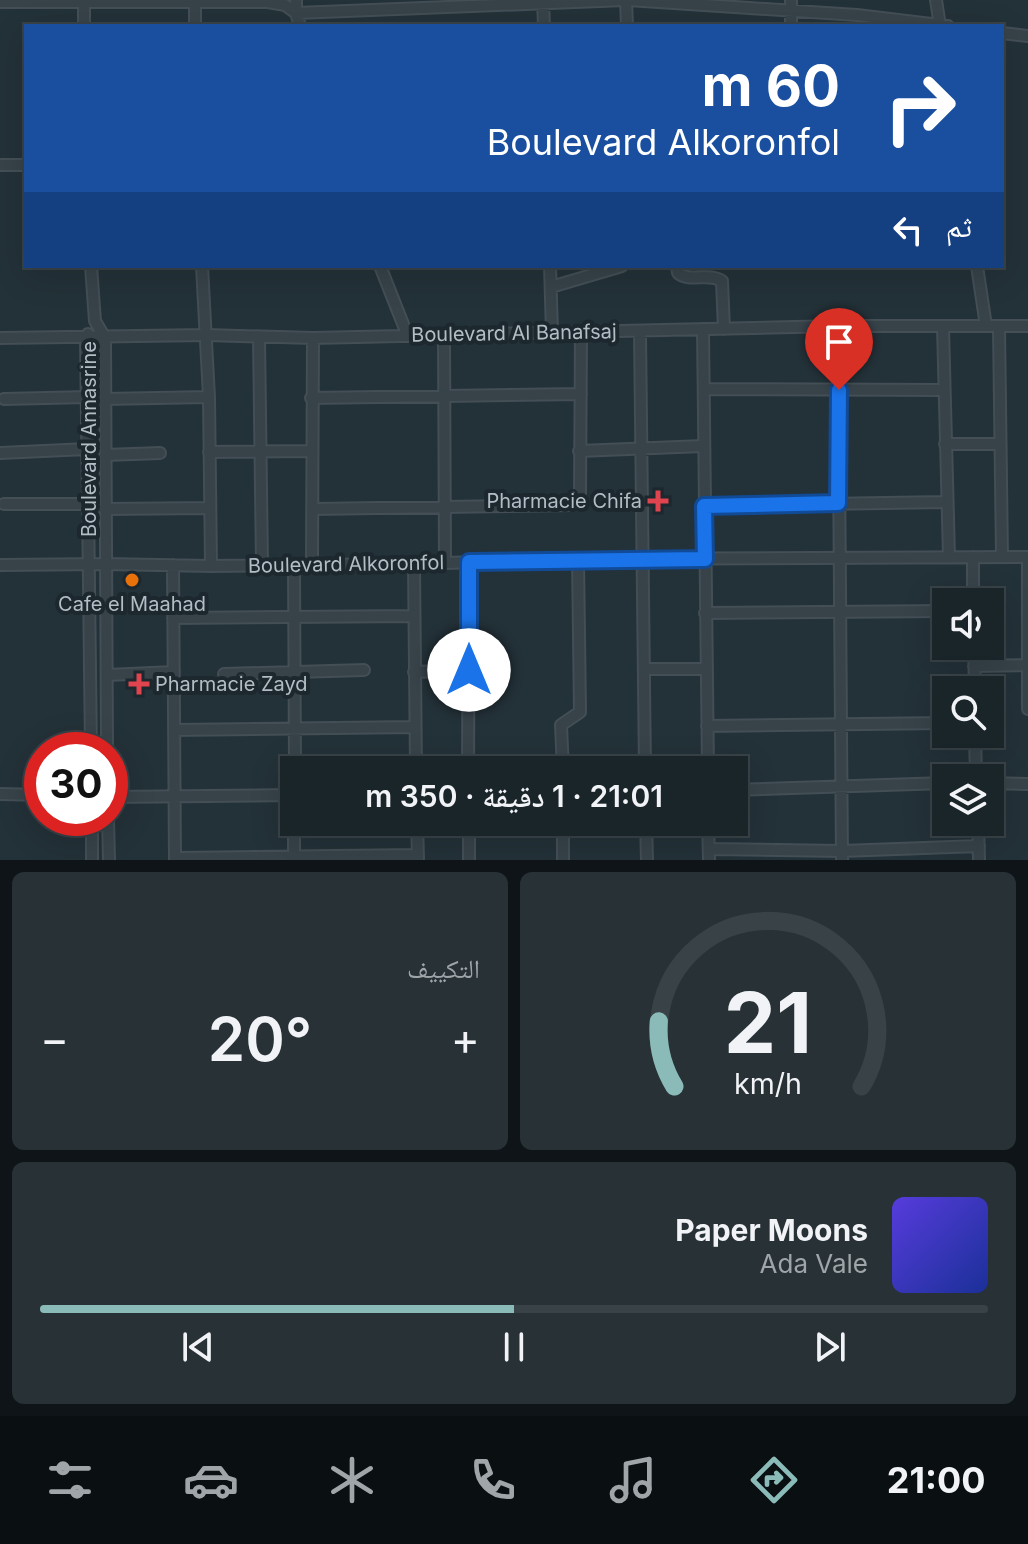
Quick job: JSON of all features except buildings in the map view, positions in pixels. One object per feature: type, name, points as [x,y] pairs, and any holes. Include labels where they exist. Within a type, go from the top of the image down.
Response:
[{"type":"street","points":[[296,0],[299,24]]},
{"type":"street","points":[[626,0],[627,24]]},
{"type":"street","points":[[0,2],[268,2],[285,5],[296,13],[626,0],[791,5],[858,21],[908,24]]},
{"type":"street","points":[[936,0],[942,24]]},
{"type":"street","points":[[84,1],[84,24]]},
{"type":"street","points":[[195,2],[195,24]]},
{"type":"street","points":[[543,2],[544,24]]},
{"type":"street","points":[[1004,33],[1028,36]]},
{"type":"street","points":[[0,165],[24,165]]},
{"type":"street","points":[[91,268],[95,321]]},
{"type":"street","points":[[202,268],[209,397],[211,566]]},
{"type":"street","points":[[381,268],[407,334]]},
{"type":"street","points":[[550,268],[552,332]]},
{"type":"street","points":[[551,287],[615,268]]},
{"type":"street","points":[[677,268],[684,278],[715,277],[722,281],[724,329]]},
{"type":"street","points":[[977,268],[986,326]]},
{"type":"street","name":"Boulevard Annasrine","points":[[91,732],[86,338],[95,321]]},
{"type":"street","name":"Boulevard Annasrine","points":[[95,321],[105,338],[107,732]]},
{"type":"street","points":[[838,326],[842,855]]},
{"type":"street","name":"Boulevard Al Banafsaj","points":[[0,338],[206,335],[313,338],[838,326],[1028,326]]},
{"type":"street","points":[[943,327],[949,556]]},
{"type":"street","points":[[999,327],[1002,557]]},
{"type":"street","points":[[703,329],[708,756]]},
{"type":"street","points":[[312,509],[574,505],[580,497],[581,332]]},
{"type":"street","points":[[640,332],[645,756]]},
{"type":"street","points":[[444,334],[445,562]]},
{"type":"street","points":[[259,337],[262,565]]},
{"type":"street","points":[[312,565],[313,338]]},
{"type":"street","points":[[704,389],[944,390]]},
{"type":"street","points":[[311,398],[581,394]]},
{"type":"street","points":[[4,399],[87,397]]},
{"type":"street","points":[[104,399],[209,397]]},
{"type":"street","points":[[945,444],[1000,444]]},
{"type":"street","points":[[579,451],[703,446]]},
{"type":"street","points":[[0,453],[87,449]]},
{"type":"street","points":[[209,452],[312,451]]},
{"type":"street","points":[[105,455],[160,453]]},
{"type":"street","points":[[704,506],[946,502]]},
{"type":"street","points":[[4,504],[89,504]]},
{"type":"street","points":[[104,509],[210,508]]},
{"type":"street","points":[[973,557],[973,588]]},
{"type":"street","points":[[1028,557],[1028,709]]},
{"type":"street","name":"Boulevard Alkoronfol","points":[[0,565],[211,566],[578,559],[1028,557]]},
{"type":"street","points":[[562,756],[561,725],[580,712],[578,559]]},
{"type":"street","points":[[468,756],[469,562]]},
{"type":"street","points":[[414,564],[415,756]]},
{"type":"street","points":[[173,565],[175,859],[418,857],[417,836]]},
{"type":"street","points":[[294,565],[295,756]]},
{"type":"street","points":[[705,613],[932,611]]},
{"type":"street","points":[[173,618],[414,616]]},
{"type":"street","points":[[974,660],[974,676]]},
{"type":"street","points":[[974,666],[1027,665]]},
{"type":"street","points":[[644,669],[706,669]]},
{"type":"street","points":[[224,674],[364,670]]},
{"type":"street","points":[[414,672],[469,670]]},
{"type":"street","points":[[107,675],[174,672]]},
{"type":"street","points":[[707,726],[932,723]]},
{"type":"street","points":[[174,730],[295,731],[413,727]]},
{"type":"street","points":[[748,789],[932,783]]},
{"type":"street","points":[[1004,783],[1028,784]]},
{"type":"street","points":[[0,794],[24,795]]},
{"type":"street","points":[[128,796],[280,795]]},
{"type":"street","points":[[92,836],[92,860]]},
{"type":"street","points":[[108,836],[109,860]]},
{"type":"street","points":[[294,836],[294,858]]},
{"type":"street","points":[[469,836],[469,860]]},
{"type":"street","points":[[563,836],[563,860]]},
{"type":"street","points":[[646,836],[647,860]]},
{"type":"street","points":[[979,836],[979,860]]},
{"type":"street","points":[[709,855],[842,855],[979,846]]},
{"type":"place","name":"Pharmacie Chifa","points":[[658,501]]},
{"type":"place","name":"Cafe el Maahad","points":[[132,580]]},
{"type":"place","name":"Pharmacie Zayd","points":[[139,684]]},
{"type":"route","points":[[469,670],[469,562],[705,559],[704,506],[838,503],[839,390]]}]
